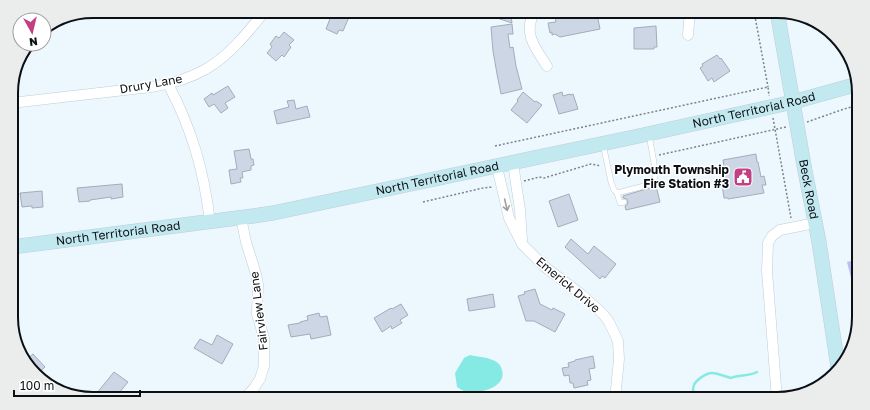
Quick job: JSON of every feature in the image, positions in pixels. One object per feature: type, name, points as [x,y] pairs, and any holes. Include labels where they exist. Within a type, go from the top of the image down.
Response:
[{"type":"main road","name":"Beck Road","points":[[778,18],[819,242],[837,362]]},
{"type":"main road","name":"North Territorial Road","points":[[18,246],[272,213],[649,134],[793,102],[851,86]]},
{"type":"street","name":"Drury Lane","points":[[18,102],[151,87],[168,84],[194,75],[206,70],[227,54],[260,18]]},
{"type":"street","points":[[532,18],[530,25],[532,42],[547,66]]},
{"type":"street","points":[[688,35],[689,18]]},
{"type":"street","points":[[168,84],[183,115],[196,152],[205,185],[210,222]]},
{"type":"street","points":[[513,163],[520,210],[522,244]]},
{"type":"street","name":"Emerick Drive","points":[[497,167],[509,218],[522,244],[545,267],[582,295],[610,322],[618,341],[619,359],[616,392]]},
{"type":"street","name":"Fairview Lane","points":[[241,218],[258,284],[258,314],[264,338],[264,366],[260,378],[250,392]]},
{"type":"street","points":[[776,392],[767,271],[769,240],[775,232],[780,230],[815,223]]},
{"type":"lane","points":[[617,193],[652,184],[655,177],[649,134]]},
{"type":"lane","points":[[602,144],[614,190],[617,193],[620,203],[624,202]]},
{"type":"path","points":[[755,18],[769,94]]},
{"type":"path","points":[[496,146],[768,87]]},
{"type":"path","points":[[810,122],[852,107]]},
{"type":"path","points":[[774,121],[792,228]]},
{"type":"path","points":[[653,156],[783,128]]},
{"type":"shaded area","points":[[852,261],[852,282],[847,262]]},
{"type":"shaded area","points":[[470,355],[489,359],[499,364],[502,369],[503,376],[498,384],[487,390],[476,392],[465,391],[457,387],[455,373],[464,358]]},
{"type":"building","points":[[330,18],[349,18],[343,31],[339,30],[337,34],[326,29]]},
{"type":"building","points":[[497,18],[511,18],[512,23]]},
{"type":"building","points":[[555,18],[598,18],[600,29],[560,37],[555,34],[552,35],[552,32],[550,33],[548,23],[556,22]]},
{"type":"building","points":[[512,24],[513,34],[508,34],[510,48],[513,47],[522,89],[501,94],[493,51],[491,27]]},
{"type":"building","points":[[656,26],[657,47],[654,47],[654,49],[634,49],[634,28]]},
{"type":"building","points":[[284,32],[294,40],[289,45],[291,47],[284,57],[282,55],[276,61],[267,53],[272,47],[270,44],[276,36],[279,38]]},
{"type":"building","points":[[717,55],[720,59],[721,58],[730,71],[714,82],[712,78],[708,81],[700,68],[703,66],[702,64]]},
{"type":"building","points":[[228,86],[235,97],[225,103],[228,108],[221,113],[214,104],[209,107],[204,99],[212,93],[213,95]]},
{"type":"building","points":[[523,92],[535,102],[536,101],[542,105],[527,123],[511,110]]},
{"type":"building","points":[[562,92],[563,96],[573,94],[578,109],[559,114],[553,95]]},
{"type":"building","points":[[294,100],[296,109],[307,106],[310,117],[277,124],[274,111],[289,107],[287,101]]},
{"type":"building","points":[[249,149],[254,165],[251,166],[251,170],[242,172],[243,178],[240,178],[241,182],[231,184],[229,170],[237,169],[234,151]]},
{"type":"building","name":"Plymouth Township Fire Station #3","points":[[756,154],[761,177],[764,176],[766,185],[762,185],[764,193],[728,199],[724,198],[722,184],[726,183],[723,160]]},
{"type":"building","points":[[122,184],[123,197],[111,199],[111,197],[79,202],[77,188]]},
{"type":"building","points":[[656,186],[660,202],[626,210],[625,206],[627,205],[628,201],[627,199],[623,198],[623,196]]},
{"type":"building","points":[[42,191],[43,207],[22,207],[20,193]]},
{"type":"building","points":[[569,194],[578,220],[558,227],[549,201]]},
{"type":"building","points":[[571,239],[588,254],[594,246],[616,264],[605,278],[602,276],[600,279],[565,247]]},
{"type":"building","points":[[535,289],[540,304],[565,314],[555,332],[534,321],[526,321],[518,296],[525,294],[524,292]]},
{"type":"building","points":[[493,294],[495,307],[469,311],[467,299]]},
{"type":"building","points":[[401,304],[408,315],[400,320],[402,323],[392,329],[391,326],[382,332],[374,318]]},
{"type":"building","points":[[319,313],[320,317],[327,316],[331,335],[311,339],[310,334],[291,337],[288,325],[308,320],[307,316]]},
{"type":"building","points":[[217,335],[233,344],[222,364],[194,348],[200,339],[212,345]]},
{"type":"building","points":[[33,354],[45,367],[41,371],[29,357]]},
{"type":"building","points":[[593,356],[595,368],[589,369],[591,380],[587,381],[588,385],[574,388],[573,383],[570,383],[569,375],[564,376],[562,368],[569,367],[568,363],[575,360]]},
{"type":"building","points":[[114,372],[128,382],[120,392],[98,392]]},
{"type":"waterway","points":[[693,392],[695,383],[704,375],[710,373],[731,378],[757,372]]},
{"type":"place","name":"Plymouth Township Fire Station #3","points":[[743,177]]}]
